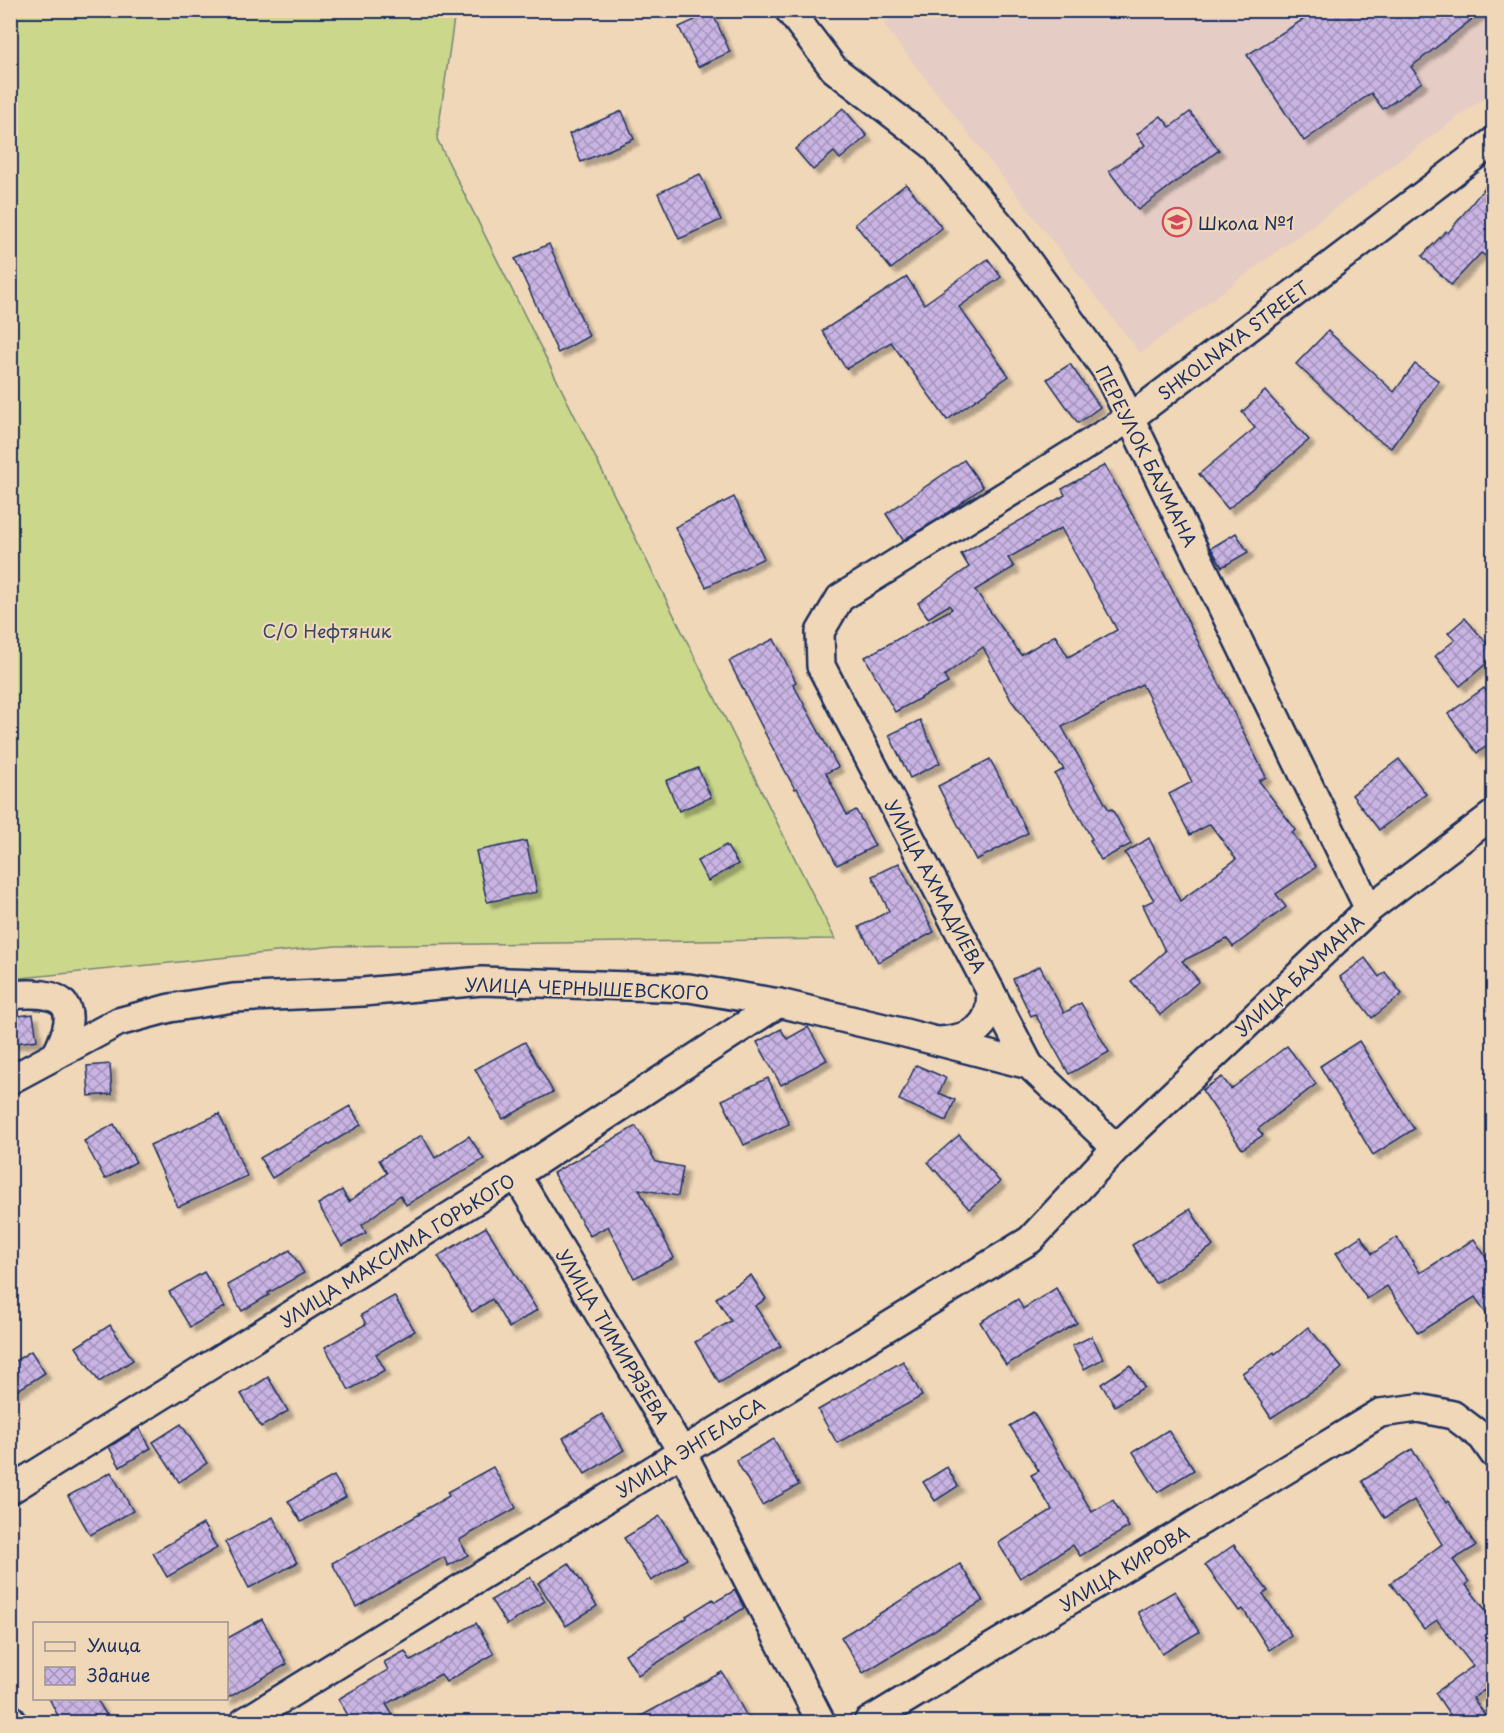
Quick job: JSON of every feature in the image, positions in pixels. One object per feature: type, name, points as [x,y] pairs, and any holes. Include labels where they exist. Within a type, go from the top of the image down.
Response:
[{"type":"street","name":"ПЕРЕУЛОК БАУМАНА","points":[[789,10],[834,69],[933,145],[1011,238],[1106,370],[1369,909]]},
{"type":"street","name":"SHKOLNAYA STREET","points":[[840,598],[1130,418],[1494,141]]},
{"type":"street","name":"УЛИЦА АХМАДИЕВА","points":[[840,598],[820,632],[821,666],[1029,1065],[1116,1148]]},
{"type":"street","name":"УЛИЦА БАУМАНА","points":[[1116,1148],[1369,909],[1494,814]]},
{"type":"street","name":"УЛИЦА ЧЕРНЫШЕВСКОГО","points":[[10,1080],[118,1022],[170,1008],[233,998],[363,992],[482,981],[689,988],[779,1004],[1029,1065]]},
{"type":"street","points":[[936,1041],[969,1035],[982,1026],[990,1014],[992,1002],[990,990]]},
{"type":"street","points":[[10,995],[42,993],[57,997],[67,1007],[69,1019],[65,1037],[56,1055]]},
{"type":"street","name":"УЛИЦА МАКСИМА ГОРЬКОГО","points":[[10,1490],[516,1175],[779,1004]]},
{"type":"street","name":"УЛИЦА ЭНГЕЛЬСА","points":[[244,1722],[1030,1240],[1116,1148]]},
{"type":"street","name":"УЛИЦА ТИМИРЯЗЕВА","points":[[516,1175],[682,1452],[821,1722]]},
{"type":"street","name":"УЛИЦА КИРОВА","points":[[868,1722],[1380,1413],[1418,1407],[1453,1415],[1482,1437],[1494,1454]]},
{"type":"street","points":[[10,1718],[13,1722]]},
{"type":"shaded area","name":"Школа №1","points":[[899,10],[1480,10],[1483,14],[1493,11],[1493,91],[1140,353],[884,25]]},
{"type":"green space","name":"С/О Нефтяник","points":[[11,11],[455,11],[437,139],[835,939],[336,946],[11,979]]},
{"type":"building","points":[[1298,10],[1484,10],[1411,67],[1422,82],[1383,109],[1371,93],[1304,141],[1247,55],[1304,19]]},
{"type":"building","points":[[712,12],[730,52],[698,67],[679,27]]},
{"type":"building","points":[[843,108],[867,136],[840,159],[834,152],[813,170],[795,149]]},
{"type":"building","points":[[622,111],[634,139],[581,162],[569,134]]},
{"type":"building","points":[[1190,112],[1219,150],[1138,210],[1109,171],[1145,145],[1137,134],[1161,116],[1170,127]]},
{"type":"building","points":[[700,174],[721,220],[679,239],[658,193]]},
{"type":"building","points":[[1494,176],[1494,262],[1481,253],[1451,285],[1422,256],[1446,231],[1448,233]]},
{"type":"building","points":[[906,184],[942,228],[891,269],[855,224]]},
{"type":"building","points":[[549,244],[589,336],[558,353],[515,259]]},
{"type":"building","points":[[988,259],[1001,277],[959,307],[1009,376],[947,420],[891,342],[846,369],[822,331],[907,277],[924,304]]},
{"type":"building","points":[[1328,331],[1394,392],[1415,364],[1439,381],[1391,448],[1372,435],[1296,364]]},
{"type":"building","points":[[1070,364],[1100,407],[1078,423],[1047,379]]},
{"type":"building","points":[[1265,391],[1309,440],[1228,509],[1199,474],[1255,428],[1242,412]]},
{"type":"building","points":[[964,460],[983,487],[937,520],[903,540],[886,514]]},
{"type":"building","points":[[1105,465],[1156,558],[1266,777],[1259,781],[1296,830],[1292,832],[1316,867],[1276,894],[1286,907],[1233,947],[1227,939],[1182,961],[1199,981],[1160,1015],[1131,981],[1165,951],[1143,905],[1154,900],[1125,853],[1149,838],[1180,901],[1236,859],[1210,824],[1190,835],[1169,794],[1192,782],[1142,684],[1062,727],[1131,844],[1101,860],[1090,840],[1092,839],[1055,774],[1064,769],[1011,700],[983,647],[944,676],[948,683],[895,712],[865,657],[952,609],[949,605],[928,618],[918,603],[969,567],[961,554],[1065,495],[1062,489]],"holes":[[[1061,528],[1117,630],[1068,657],[1055,635],[1021,655],[975,590],[1014,567],[1008,558]]]},
{"type":"building","points":[[734,497],[764,558],[706,587],[675,527]]},
{"type":"building","points":[[1236,533],[1248,552],[1222,567],[1211,548]]},
{"type":"building","points":[[1465,618],[1494,652],[1494,657],[1460,686],[1435,656],[1455,640],[1448,633]]},
{"type":"building","points":[[774,639],[796,682],[793,684],[838,767],[826,773],[847,815],[856,810],[875,846],[837,865],[797,788],[795,789],[770,743],[729,661]]},
{"type":"building","points":[[1484,688],[1494,701],[1494,741],[1477,753],[1448,714]]},
{"type":"building","points":[[920,720],[940,763],[910,778],[889,735]]},
{"type":"building","points":[[990,759],[1028,833],[976,860],[938,786]]},
{"type":"building","points":[[1399,759],[1426,794],[1379,830],[1352,795]]},
{"type":"building","points":[[698,768],[711,797],[679,811],[666,781]]},
{"type":"building","points":[[526,841],[537,892],[487,902],[476,851]]},
{"type":"building","points":[[726,845],[738,864],[708,881],[697,861]]},
{"type":"building","points":[[899,863],[934,932],[878,962],[859,927],[889,911],[872,876]]},
{"type":"building","points":[[1365,958],[1379,977],[1385,972],[1402,994],[1372,1018],[1340,977]]},
{"type":"building","points":[[1040,966],[1064,1013],[1081,1003],[1109,1052],[1069,1074],[1035,1014],[1031,1016],[1013,979]]},
{"type":"building","points":[[33,1014],[37,1040],[10,1044],[10,1017]]},
{"type":"building","points":[[808,1027],[827,1060],[781,1085],[757,1042],[781,1029],[787,1039]]},
{"type":"building","points":[[1359,1041],[1414,1129],[1373,1155],[1320,1066]]},
{"type":"building","points":[[525,1042],[553,1092],[503,1119],[475,1069]]},
{"type":"building","points":[[1287,1046],[1316,1084],[1258,1129],[1263,1135],[1242,1149],[1202,1090],[1222,1077],[1231,1089]]},
{"type":"building","points":[[110,1064],[112,1094],[89,1096],[87,1066]]},
{"type":"building","points":[[916,1065],[946,1078],[939,1093],[955,1100],[946,1121],[899,1100]]},
{"type":"building","points":[[768,1078],[789,1124],[744,1145],[722,1100]]},
{"type":"building","points":[[350,1106],[361,1125],[272,1178],[260,1158]]},
{"type":"building","points":[[219,1114],[247,1176],[178,1207],[150,1145]]},
{"type":"building","points":[[114,1124],[136,1162],[105,1179],[84,1141]]},
{"type":"building","points":[[636,1126],[656,1162],[683,1167],[678,1196],[639,1189],[674,1258],[634,1278],[608,1226],[590,1236],[553,1173]]},
{"type":"building","points":[[422,1135],[435,1158],[469,1136],[484,1159],[406,1205],[400,1195],[362,1225],[366,1233],[342,1246],[318,1204],[342,1190],[349,1202],[387,1173],[379,1160]]},
{"type":"building","points":[[959,1135],[1000,1182],[969,1209],[928,1162]]},
{"type":"building","points":[[1190,1209],[1213,1246],[1155,1283],[1132,1245]]},
{"type":"building","points":[[486,1227],[537,1310],[509,1328],[492,1299],[472,1312],[438,1256]]},
{"type":"building","points":[[1361,1236],[1372,1254],[1397,1237],[1420,1273],[1474,1239],[1494,1269],[1494,1324],[1475,1297],[1418,1333],[1387,1286],[1367,1299],[1336,1253]]},
{"type":"building","points":[[290,1250],[304,1273],[242,1311],[227,1285]]},
{"type":"building","points":[[204,1272],[225,1307],[190,1327],[169,1292]]},
{"type":"building","points":[[751,1275],[766,1299],[755,1306],[781,1346],[719,1383],[695,1342],[731,1321],[716,1298]]},
{"type":"building","points":[[1056,1288],[1077,1323],[1006,1365],[980,1322],[1018,1299],[1023,1309]]},
{"type":"building","points":[[394,1296],[415,1331],[376,1354],[385,1370],[349,1390],[325,1347],[366,1324],[361,1315]]},
{"type":"building","points":[[110,1325],[133,1360],[99,1382],[76,1347]]},
{"type":"building","points":[[1308,1327],[1342,1368],[1323,1384],[1271,1418],[1242,1373],[1274,1352],[1275,1354]]},
{"type":"building","points":[[1092,1336],[1103,1359],[1084,1369],[1072,1346]]},
{"type":"building","points":[[31,1351],[45,1373],[10,1395],[10,1364]]},
{"type":"building","points":[[903,1361],[922,1396],[837,1443],[818,1410]]},
{"type":"building","points":[[1130,1365],[1144,1387],[1115,1406],[1101,1384]]},
{"type":"building","points":[[268,1377],[288,1411],[261,1427],[241,1394]]},
{"type":"building","points":[[1033,1412],[1092,1512],[1113,1500],[1129,1527],[1080,1556],[1073,1545],[1020,1578],[998,1543],[1052,1510],[1031,1475],[1039,1471],[1010,1426]]},
{"type":"building","points":[[602,1414],[624,1450],[585,1474],[563,1438]]},
{"type":"building","points":[[181,1424],[207,1463],[179,1482],[153,1442]]},
{"type":"building","points":[[139,1428],[151,1448],[120,1467],[109,1447]]},
{"type":"building","points":[[1168,1430],[1194,1470],[1158,1492],[1133,1452]]},
{"type":"building","points":[[774,1439],[799,1485],[762,1505],[736,1460]]},
{"type":"building","points":[[1412,1449],[1476,1546],[1453,1560],[1469,1582],[1466,1585],[1494,1621],[1494,1691],[1490,1686],[1473,1698],[1490,1722],[1455,1722],[1435,1693],[1473,1666],[1437,1620],[1424,1629],[1390,1583],[1442,1544],[1414,1500],[1385,1518],[1362,1481]]},
{"type":"building","points":[[493,1467],[516,1508],[459,1540],[468,1555],[448,1566],[444,1557],[356,1607],[332,1563],[420,1514],[449,1496],[447,1492]]},
{"type":"building","points":[[947,1467],[958,1486],[935,1501],[923,1482]]},
{"type":"building","points":[[111,1472],[133,1511],[90,1535],[68,1496]]},
{"type":"building","points":[[334,1476],[346,1497],[301,1522],[288,1501]]},
{"type":"building","points":[[660,1516],[687,1559],[651,1581],[624,1538]]},
{"type":"building","points":[[273,1517],[297,1563],[249,1588],[225,1542]]},
{"type":"building","points":[[203,1524],[217,1548],[167,1577],[153,1553]]},
{"type":"building","points":[[1234,1545],[1268,1591],[1263,1594],[1291,1635],[1269,1650],[1243,1609],[1239,1611],[1205,1565]]},
{"type":"building","points":[[569,1563],[597,1606],[566,1626],[538,1583]]},
{"type":"building","points":[[960,1564],[983,1601],[863,1673],[841,1637]]},
{"type":"building","points":[[530,1577],[545,1601],[507,1625],[491,1600]]},
{"type":"building","points":[[735,1590],[744,1608],[638,1675],[625,1654],[687,1618],[686,1616],[713,1599],[715,1602]]},
{"type":"building","points":[[1175,1591],[1199,1632],[1162,1654],[1138,1612]]},
{"type":"building","points":[[262,1619],[287,1664],[228,1698],[228,1638]]},
{"type":"building","points":[[476,1623],[494,1654],[446,1682],[441,1674],[386,1704],[397,1722],[352,1722],[338,1699],[388,1670],[384,1662],[405,1651],[411,1661]]},
{"type":"building","points":[[722,1672],[750,1722],[630,1722]]},
{"type":"building","points":[[50,1700],[97,1700],[111,1722],[61,1722]]},
{"type":"place","name":"Школа №1","points":[[1177,222]]}]
